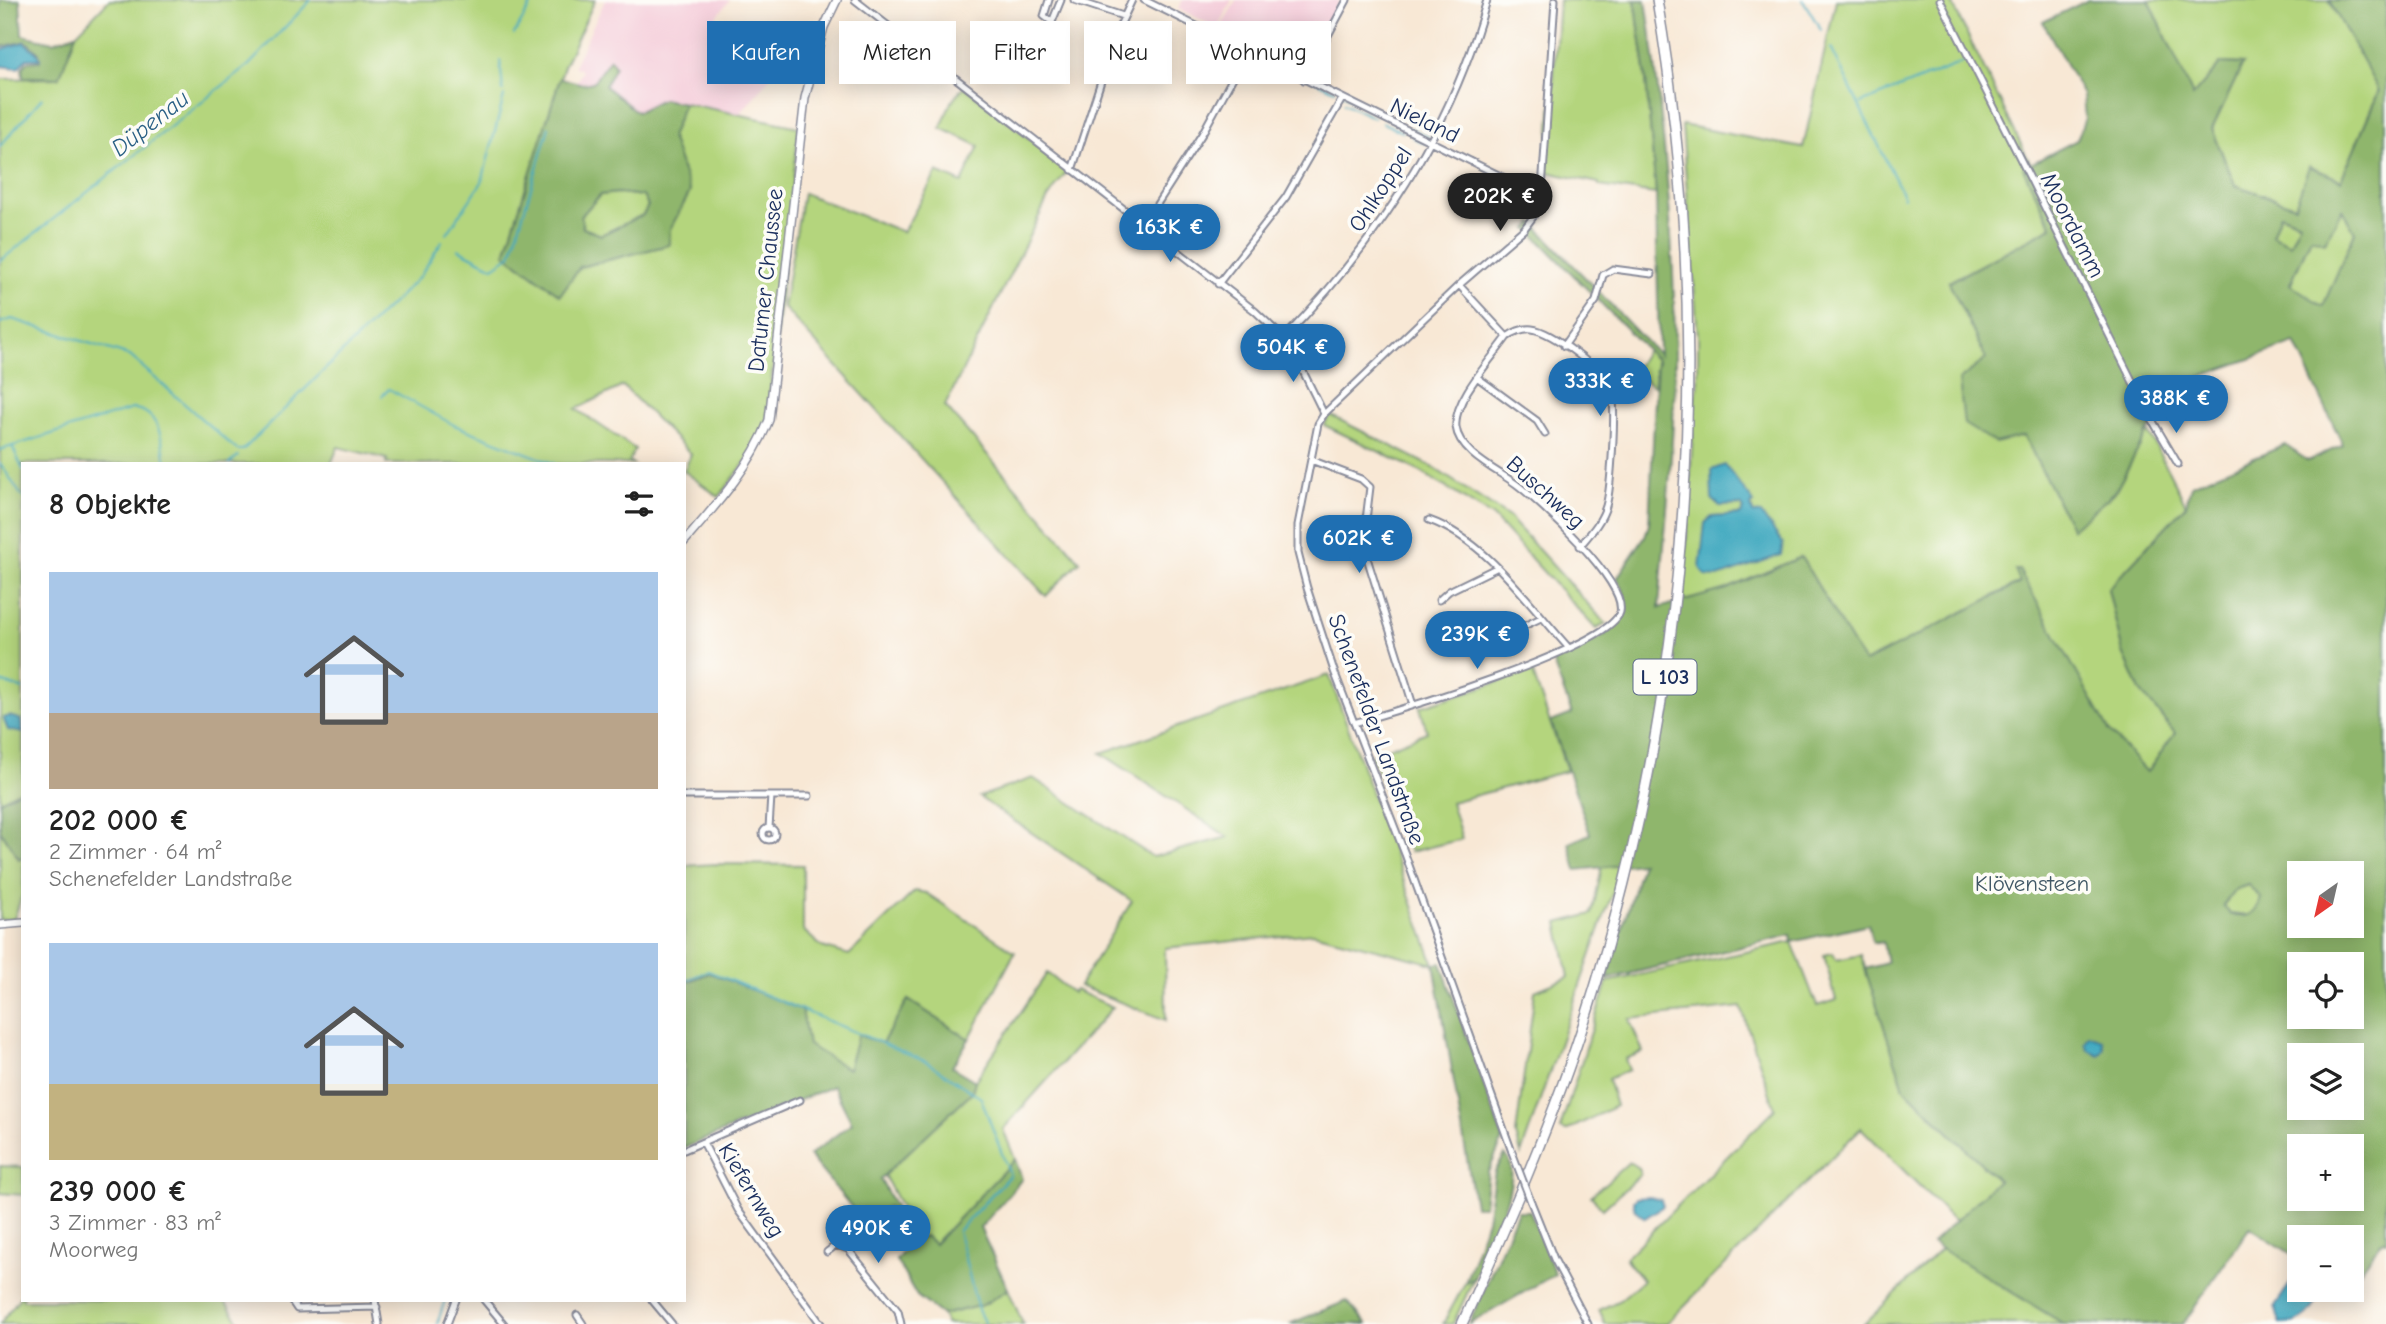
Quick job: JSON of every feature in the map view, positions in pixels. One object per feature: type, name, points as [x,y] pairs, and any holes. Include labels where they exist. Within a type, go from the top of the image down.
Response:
[{"type":"main road","name":"L 103","points":[[1462,1324],[1540,1142],[1587,1013],[1626,874],[1663,691],[1677,589],[1687,454],[1688,319],[1677,142],[1657,0]]},
{"type":"street","name":"Datumer Chaussee","points":[[686,540],[743,473],[758,449],[769,421],[805,98],[824,27],[837,0]]},
{"type":"street","points":[[855,0],[1284,338],[1324,414]]},
{"type":"street","points":[[1049,0],[1044,16],[1052,22],[1061,0]]},
{"type":"street","points":[[1073,0],[1123,16]]},
{"type":"street","points":[[1072,170],[1123,16],[1132,0]]},
{"type":"street","name":"Nieland","points":[[1144,0],[1188,21]]},
{"type":"street","points":[[1331,30],[1347,0]]},
{"type":"street","name":"Ohlkoppel","points":[[1284,338],[1378,229],[1404,191],[1455,94],[1487,0]]},
{"type":"street","name":"Schenefelder Landstraße","points":[[1555,0],[1541,196],[1533,217],[1524,229],[1459,285],[1324,414],[1318,424],[1298,525],[1298,553],[1334,671],[1405,855],[1512,1152],[1554,1259],[1588,1324]]},
{"type":"street","name":"Moordamm","points":[[1940,0],[2151,418],[2178,464]]},
{"type":"street","points":[[1143,226],[1202,134],[1229,84]]},
{"type":"street","name":"Nieland","points":[[1312,84],[1541,196]]},
{"type":"street","points":[[1218,284],[1286,197],[1342,99]]},
{"type":"street","points":[[1564,346],[1596,301],[1603,275],[1613,269],[1652,274]]},
{"type":"street","points":[[1459,285],[1507,337],[1514,332],[1534,329],[1564,346],[1603,376],[1613,395],[1607,504],[1597,525],[1580,546]]},
{"type":"street","name":"Buschweg","points":[[1507,337],[1457,409],[1456,425],[1460,441],[1527,492],[1610,578],[1619,594],[1620,612],[1616,621],[1603,631],[1568,647]]},
{"type":"street","name":"Buschweg","points":[[1478,378],[1537,421],[1545,434]]},
{"type":"street","points":[[1311,460],[1361,479],[1370,487],[1363,545],[1413,705]]},
{"type":"street","points":[[1354,723],[1489,681],[1568,647],[1470,540],[1429,520]]},
{"type":"street","points":[[1439,600],[1449,591],[1496,568]]},
{"type":"street","points":[[1458,650],[1473,650],[1541,618]]},
{"type":"street","points":[[686,796],[808,796]]},
{"type":"street","points":[[769,828],[771,796]]},
{"type":"street","points":[[0,925],[21,923]]},
{"type":"street","points":[[686,1149],[800,1100]]},
{"type":"street","name":"Kiefernweg","points":[[703,1142],[738,1210],[821,1324]]},
{"type":"street","points":[[827,1252],[836,1245],[848,1249],[898,1311],[901,1324]]},
{"type":"street","points":[[292,1302],[297,1309],[310,1311],[376,1304],[379,1324]]},
{"type":"street","points":[[447,1324],[455,1302]]},
{"type":"street","points":[[486,1302],[505,1324]]},
{"type":"street","points":[[654,1302],[672,1324]]},
{"type":"street","points":[[577,1315],[583,1324]]},
{"type":"shaded area","points":[[605,0],[730,0],[715,21],[707,21],[707,84],[764,84],[739,115],[694,104],[637,113],[604,85],[614,66],[610,59],[593,82],[577,82],[582,71],[574,66]]},
{"type":"shaded area","points":[[1183,0],[1232,0],[1221,21],[1203,21],[1178,8]]},
{"type":"shaded area","points":[[1236,0],[1340,0],[1329,21],[1224,21]]},
{"type":"green space","points":[[0,0],[20,0],[22,35],[53,42],[76,34],[59,78],[23,77],[22,68],[27,62],[40,61],[39,53],[26,41],[0,47]]},
{"type":"green space","points":[[109,0],[595,0],[564,66],[505,254],[580,267],[669,245],[670,229],[690,192],[671,137],[684,103],[799,127],[767,421],[756,448],[719,497],[686,472],[691,454],[623,386],[576,409],[635,449],[630,462],[386,462],[387,459],[338,447],[332,462],[21,462],[21,790],[0,801],[0,79],[59,78],[76,34]]},
{"type":"green space","points":[[1559,0],[1635,0],[1645,69],[1656,194],[1599,186],[1599,183],[1547,172]]},
{"type":"green space","name":"Klövensteen","points":[[1635,0],[1646,0],[1663,136],[1673,273],[1674,394],[1659,608],[1727,589],[1801,557],[1864,663],[2020,583],[2015,570],[2019,570],[2110,732],[2147,772],[2175,733],[2140,691],[2123,653],[2108,589],[2186,505],[2191,485],[2285,445],[2308,461],[2343,445],[2295,343],[2145,396],[2157,421],[2148,431],[2115,492],[2072,529],[2024,436],[1995,443],[1964,424],[1959,380],[1986,359],[1949,282],[2052,227],[2023,168],[2077,140],[2085,118],[2083,95],[2043,22],[2088,0],[2149,0],[2193,96],[2221,63],[2243,64],[2212,129],[2235,185],[2295,206],[2309,166],[2341,180],[2379,91],[2329,0],[2386,0],[2386,1241],[2383,1240],[2364,1266],[2364,1225],[2287,1225],[2287,1251],[2250,1227],[2183,1324],[2064,1324],[1932,1243],[1998,1180],[1904,1088],[1865,969],[1887,963],[1883,942],[1873,943],[1868,924],[1792,942],[1791,935],[1607,979],[1642,863],[1576,870],[1569,843],[1590,834],[1551,722],[1572,714],[1552,660],[1596,640],[1609,631],[1619,621],[1625,609],[1625,595],[1617,578],[1645,536],[1649,524],[1657,360],[1528,229],[1533,223],[1659,355],[1656,194],[1645,69]],"holes":[[[2342,209],[2355,232],[2323,306],[2290,284],[2311,237],[2325,242]],[[2280,214],[2300,222],[2290,244],[2272,235]],[[2248,885],[2261,898],[2253,912],[2246,916],[2230,914],[2223,905],[2236,889]]]},
{"type":"green space","points":[[1836,0],[1959,0],[1952,3],[2031,165],[2024,169],[2052,227],[1949,282],[2064,514],[2115,492],[2148,431],[2186,505],[2108,589],[2123,653],[2140,690],[2175,733],[2147,773],[2110,732],[2021,582],[1864,664],[1801,557],[1727,589],[1683,602],[1695,396],[1698,387],[1698,338],[1682,125],[1803,148]],"holes":[[[1725,466],[1754,503],[1751,505],[1753,513],[1705,523],[1712,517],[1741,515],[1744,509],[1741,505],[1720,506]]]},
{"type":"green space","points":[[2149,0],[2329,0],[2379,90],[2341,181],[2295,206],[2235,185],[2212,129],[2243,64],[2221,63],[2193,97]]},
{"type":"green space","points":[[610,59],[615,66],[605,86],[637,112],[662,99],[684,103],[671,137],[690,192],[670,229],[669,245],[580,267],[560,295],[505,254],[560,78],[583,84],[593,82]],"holes":[[[618,193],[643,196],[648,206],[643,215],[601,235],[583,228],[581,216],[600,195]]]},
{"type":"green space","points":[[964,86],[1068,170],[1048,198],[945,406],[1080,561],[1046,596],[783,307],[803,193],[903,232],[937,172],[962,183],[979,146],[941,128],[951,102]]},
{"type":"green space","points":[[618,193],[643,196],[648,206],[643,215],[601,235],[583,228],[581,216],[600,195]]},
{"type":"green space","points":[[2342,209],[2355,232],[2323,307],[2290,285],[2311,237]]},
{"type":"green space","points":[[2280,214],[2300,223],[2290,244],[2272,235]]},
{"type":"green space","points":[[1647,350],[1656,360],[1654,386],[1633,372]]},
{"type":"green space","points":[[1330,415],[1429,465],[1509,517],[1606,624],[1596,629],[1493,517],[1421,472],[1324,425]]},
{"type":"green space","points":[[1532,671],[1567,771],[1451,802],[1462,839],[1410,852],[1371,755],[1427,732],[1420,707]]},
{"type":"green space","points":[[1329,675],[1434,964],[1313,933],[1165,948],[1166,1020],[1079,986],[1132,901],[979,797],[1033,778],[1153,857],[1228,837],[1101,753]]},
{"type":"green space","points":[[21,790],[19,859],[0,830],[0,801]]},
{"type":"green space","points":[[0,830],[19,858],[21,857],[21,898],[14,919],[0,920]]},
{"type":"green space","points":[[803,865],[803,930],[822,947],[849,955],[915,891],[926,893],[1015,952],[969,1039],[908,1000],[882,1044],[848,1069],[808,1045],[710,973],[686,982],[686,866]]},
{"type":"green space","points":[[1622,865],[1521,1154],[1516,1134],[1535,991],[1569,977],[1558,923],[1592,914],[1602,867]]},
{"type":"green space","points":[[2248,885],[2261,898],[2258,909],[2249,916],[2230,914],[2223,905],[2237,889]]},
{"type":"green space","points":[[1792,942],[1817,1006],[1836,1000],[1824,955],[1833,953],[1836,960],[1861,955],[1904,1088],[1998,1180],[1956,1222],[1861,1128],[1666,1324],[1605,1324],[1599,1310],[1620,1300],[1643,1280],[1625,1258],[1775,1109],[1741,1007],[1629,1019],[1643,1052],[1625,1059],[1629,1070],[1608,1079],[1616,1106],[1566,1131],[1560,1129],[1607,982]]},
{"type":"green space","points":[[1441,963],[1503,1139],[1488,1172],[1484,1206],[1475,1206],[1434,964]]},
{"type":"green space","points":[[710,973],[802,1010],[808,1045],[848,1069],[858,1035],[882,1043],[908,1000],[969,1039],[952,1067],[975,1081],[972,1092],[880,1179],[914,1241],[925,1236],[934,1244],[1015,1159],[1022,1179],[980,1228],[1008,1289],[983,1305],[942,1315],[917,1296],[896,1260],[911,1243],[888,1206],[863,1221],[809,1156],[852,1123],[833,1086],[686,1147],[686,982]]},
{"type":"green space","points":[[1047,973],[1073,993],[1075,990],[1113,1007],[1003,1129],[1015,1159],[934,1244],[925,1236],[918,1239],[884,1175],[972,1092],[975,1081]]},
{"type":"green space","points":[[1505,1155],[1511,1164],[1508,1196],[1474,1278],[1465,1283],[1487,1220],[1495,1171]]},
{"type":"green space","points":[[1629,1162],[1638,1168],[1640,1175],[1603,1209],[1591,1196]]},
{"type":"green space","points":[[0,1166],[21,1167],[21,1195],[0,1193]]},
{"type":"green space","points":[[1518,1211],[1530,1211],[1555,1274],[1469,1324]]},
{"type":"green space","points":[[1941,1249],[2064,1324],[1864,1324]]},
{"type":"green space","points":[[1474,1278],[1453,1324],[1443,1324],[1465,1283]]},
{"type":"green space","points":[[1008,1289],[1023,1324],[946,1324],[942,1315],[983,1305]]},
{"type":"green space","points":[[21,1296],[21,1302],[225,1302],[238,1320],[245,1324],[0,1324]]},
{"type":"green space","points":[[1347,1301],[1367,1324],[1289,1324]]},
{"type":"water","points":[[24,42],[40,59],[26,59],[18,68],[0,66],[0,50]]},
{"type":"water","points":[[1725,465],[1754,503],[1751,505],[1753,513],[1761,514],[1783,543],[1781,555],[1718,577],[1706,576],[1700,568],[1705,523],[1712,517],[1741,515],[1744,509],[1741,505],[1720,506],[1712,499],[1711,470]]},
{"type":"water","points":[[9,716],[20,719],[21,733],[8,730],[3,718]]},
{"type":"water","points":[[2089,1035],[2102,1040],[2104,1048],[2099,1055],[2088,1050],[2085,1043]]},
{"type":"water","points":[[1650,1197],[1661,1200],[1663,1206],[1645,1218],[1635,1210],[1633,1201],[1636,1198]]},
{"type":"water","points":[[2287,1288],[2287,1302],[2315,1302],[2307,1316],[2295,1322],[2280,1324],[2275,1306]]},
{"type":"waterway","name":"Düpenau","points":[[0,261],[249,65],[311,0]]},
{"type":"waterway","points":[[514,34],[534,0]]},
{"type":"waterway","points":[[1803,0],[1821,30]]},
{"type":"waterway","points":[[1831,48],[1904,197]]},
{"type":"waterway","points":[[500,60],[503,91]]},
{"type":"waterway","points":[[1861,103],[1964,62]]},
{"type":"waterway","points":[[1322,84],[1335,90]]},
{"type":"waterway","points":[[1339,92],[1353,100]]},
{"type":"waterway","points":[[447,234],[482,182],[504,96]]},
{"type":"waterway","points":[[0,146],[42,98]]},
{"type":"waterway","points":[[1344,103],[1374,118]]},
{"type":"waterway","points":[[1361,104],[1378,113]]},
{"type":"waterway","points":[[1388,118],[1399,123]]},
{"type":"waterway","points":[[1383,123],[1403,132]]},
{"type":"waterway","points":[[458,249],[493,267],[511,255],[549,127]]},
{"type":"waterway","points":[[1410,128],[1429,137]]},
{"type":"waterway","points":[[1412,137],[1424,143]]},
{"type":"waterway","points":[[0,323],[12,319],[130,356],[237,450],[243,450],[420,276],[442,241]]},
{"type":"waterway","points":[[382,396],[389,389],[454,425],[550,462]]},
{"type":"waterway","points":[[0,450],[132,409],[141,410],[154,421],[161,437],[166,462]]},
{"type":"waterway","points":[[13,448],[21,466]]},
{"type":"waterway","points":[[231,462],[238,456]]},
{"type":"waterway","points":[[0,463],[21,495]]},
{"type":"waterway","points":[[0,682],[21,688]]},
{"type":"waterway","points":[[686,980],[708,971],[927,1062],[981,1098],[1010,1175],[958,1231],[978,1310],[985,1324]]},
{"type":"waterway","points":[[437,1324],[444,1302]]}]
